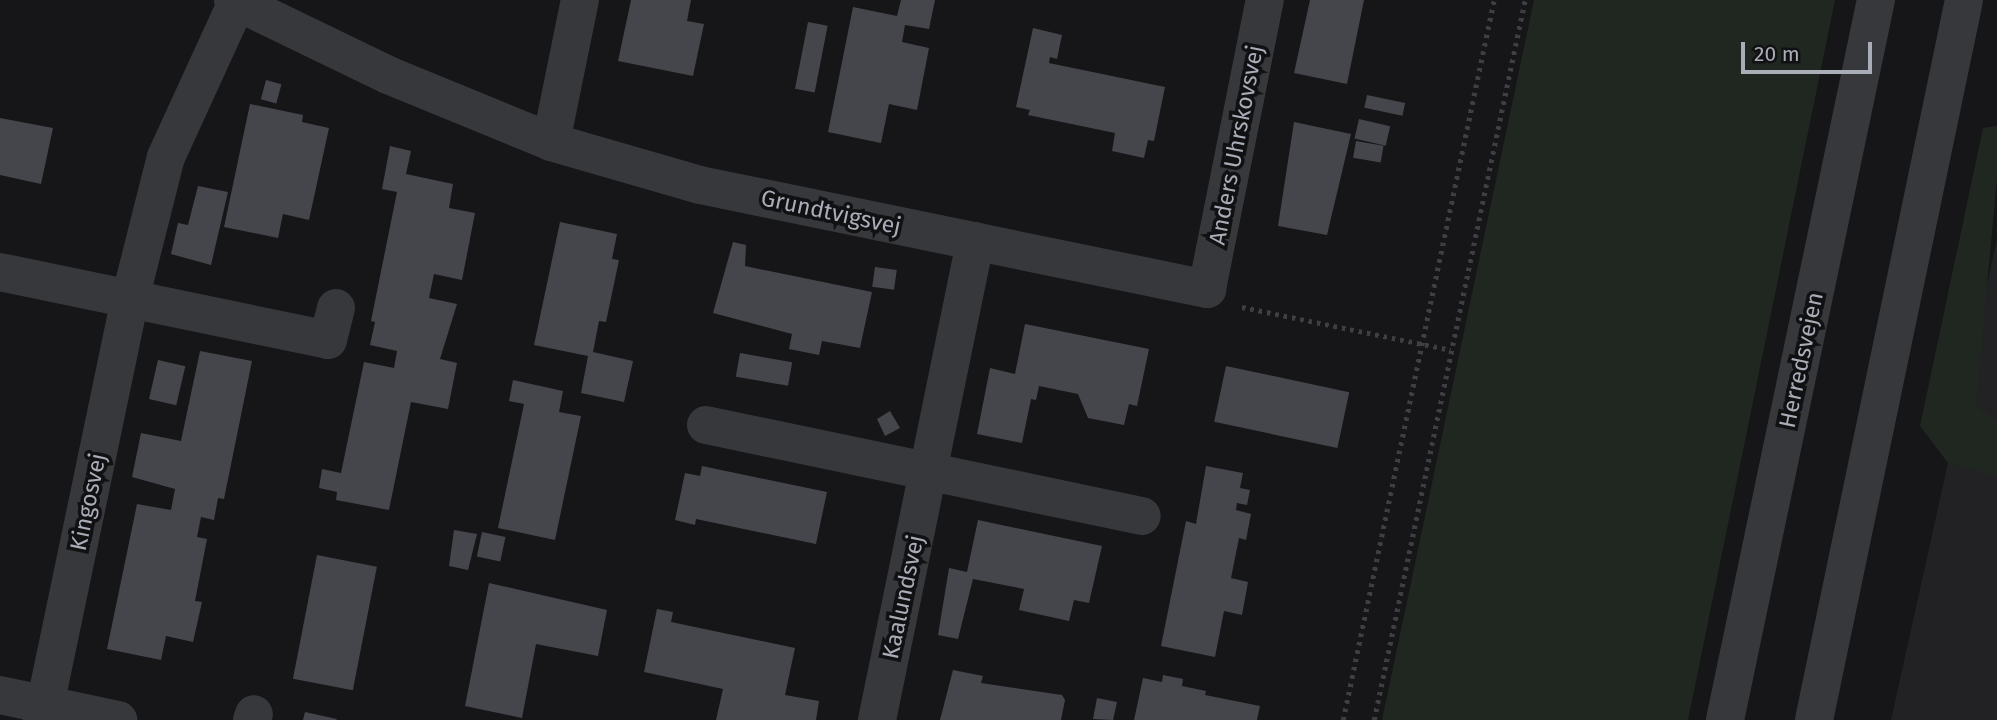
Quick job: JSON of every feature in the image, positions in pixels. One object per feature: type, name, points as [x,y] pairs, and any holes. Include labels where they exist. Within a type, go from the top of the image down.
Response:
[{"type":"street","points":[[551,142],[580,0]]},
{"type":"street","name":"Anders Uhrskovsvej","points":[[1207,289],[1265,0]]},
{"type":"street","name":"Herredsvejen","points":[[1725,720],[1876,0]]},
{"type":"street","points":[[1814,720],[1964,0]]},
{"type":"street","name":"Grundtvigsvej","points":[[235,1],[388,75],[551,142],[700,185],[1207,289]]},
{"type":"street","name":"Kingosvej","points":[[44,712],[130,299],[166,157],[235,1]]},
{"type":"street","name":"Kaalundsvej","points":[[877,720],[975,241]]},
{"type":"street","points":[[0,272],[328,340],[336,308]]},
{"type":"street","points":[[706,425],[928,474],[1142,516]]},
{"type":"street","points":[[0,695],[44,712],[118,720]]},
{"type":"path","points":[[1343,720],[1494,0]]},
{"type":"path","points":[[1374,720],[1525,0]]},
{"type":"path","points":[[1207,289],[1224,303],[1451,350]]},
{"type":"shaded area","points":[[1534,0],[1835,0],[1688,720],[1382,720]]},
{"type":"shaded area","points":[[1997,126],[1997,178],[1976,406],[1997,420],[1997,477],[1948,463],[1920,426],[1983,128]]},
{"type":"shaded area","points":[[1997,239],[1997,720],[1891,720],[1948,463]]},
{"type":"building","points":[[631,0],[691,0],[687,21],[704,24],[693,76],[618,61]]},
{"type":"building","points":[[901,0],[935,0],[929,29],[905,25],[902,42],[929,48],[917,110],[889,104],[881,143],[828,132],[853,7],[897,16]]},
{"type":"building","points":[[1310,0],[1364,0],[1347,84],[1294,73]]},
{"type":"building","points":[[808,22],[828,26],[815,93],[795,89]]},
{"type":"building","points":[[1033,28],[1062,35],[1057,59],[1050,57],[1049,63],[1165,87],[1154,141],[1148,140],[1144,158],[1112,151],[1115,133],[1028,115],[1030,110],[1016,107]]},
{"type":"building","points":[[266,80],[281,84],[276,103],[261,99]]},
{"type":"building","points":[[1367,95],[1405,103],[1402,116],[1364,108]]},
{"type":"building","points":[[250,104],[303,115],[302,122],[329,128],[309,220],[283,214],[278,238],[224,227]]},
{"type":"building","points":[[0,118],[53,128],[41,184],[0,175]]},
{"type":"building","points":[[1359,119],[1390,126],[1386,146],[1355,138]]},
{"type":"building","points":[[1294,122],[1351,134],[1327,235],[1278,226]]},
{"type":"building","points":[[1356,141],[1384,146],[1381,163],[1353,158]]},
{"type":"building","points":[[390,146],[411,151],[406,174],[453,184],[449,208],[475,213],[462,280],[434,274],[429,298],[457,304],[440,359],[457,363],[448,409],[411,402],[389,510],[336,500],[337,492],[319,488],[322,469],[341,473],[364,362],[394,368],[397,351],[370,345],[375,322],[371,321],[397,192],[382,189]]},
{"type":"building","points":[[198,186],[228,192],[211,265],[171,254],[178,223],[188,225]]},
{"type":"building","points":[[560,222],[617,234],[612,259],[619,260],[606,322],[599,321],[593,352],[633,361],[624,402],[581,393],[588,356],[534,345]]},
{"type":"building","points":[[733,242],[746,245],[745,266],[872,292],[860,348],[822,341],[819,355],[789,349],[792,334],[713,313]]},
{"type":"building","points":[[875,267],[897,270],[894,290],[872,287]]},
{"type":"building","points":[[1025,324],[1149,349],[1137,406],[1129,404],[1124,425],[1088,418],[1078,394],[1039,386],[1036,400],[1031,399],[1022,443],[977,434],[990,368],[1015,374]]},
{"type":"building","points":[[200,351],[252,361],[224,499],[218,498],[214,520],[201,517],[197,537],[207,539],[195,601],[202,602],[193,642],[166,636],[161,660],[107,649],[137,504],[171,510],[175,489],[132,477],[141,433],[181,441]]},
{"type":"building","points":[[740,353],[792,362],[788,386],[736,377]]},
{"type":"building","points":[[158,360],[185,366],[176,405],[149,399]]},
{"type":"building","points":[[1226,366],[1349,392],[1337,448],[1214,422]]},
{"type":"building","points":[[513,380],[563,391],[559,412],[581,416],[555,540],[498,528],[524,404],[509,401]]},
{"type":"building","points":[[890,411],[900,428],[885,436],[877,419]]},
{"type":"building","points":[[702,466],[827,492],[816,544],[696,519],[695,525],[675,520],[685,473],[700,476]]},
{"type":"building","points":[[1206,466],[1243,473],[1240,488],[1250,490],[1247,505],[1237,503],[1236,510],[1251,514],[1246,540],[1239,538],[1231,578],[1248,582],[1242,615],[1224,611],[1215,657],[1161,646],[1186,521],[1196,524]]},
{"type":"building","points":[[978,520],[1102,546],[1089,603],[1074,600],[1069,621],[1019,610],[1024,589],[973,579],[958,639],[938,635],[949,568],[967,572]]},
{"type":"building","points":[[454,530],[477,534],[468,570],[449,566]]},
{"type":"building","points":[[482,532],[505,537],[500,561],[477,556]]},
{"type":"building","points":[[317,555],[377,567],[353,690],[293,679]]},
{"type":"building","points":[[489,583],[607,610],[598,656],[536,644],[522,718],[465,706]]},
{"type":"building","points":[[657,609],[673,612],[671,622],[795,648],[785,695],[819,701],[816,720],[716,720],[723,689],[644,672]]},
{"type":"building","points":[[953,670],[983,676],[981,683],[1062,695],[1065,700],[1061,720],[940,720]]},
{"type":"building","points":[[1163,675],[1183,679],[1182,686],[1206,691],[1205,695],[1260,706],[1257,720],[1134,720],[1143,678],[1162,682]]},
{"type":"building","points":[[1097,698],[1117,702],[1113,720],[1093,719]]},
{"type":"building","points":[[305,712],[337,719],[303,720]]}]
